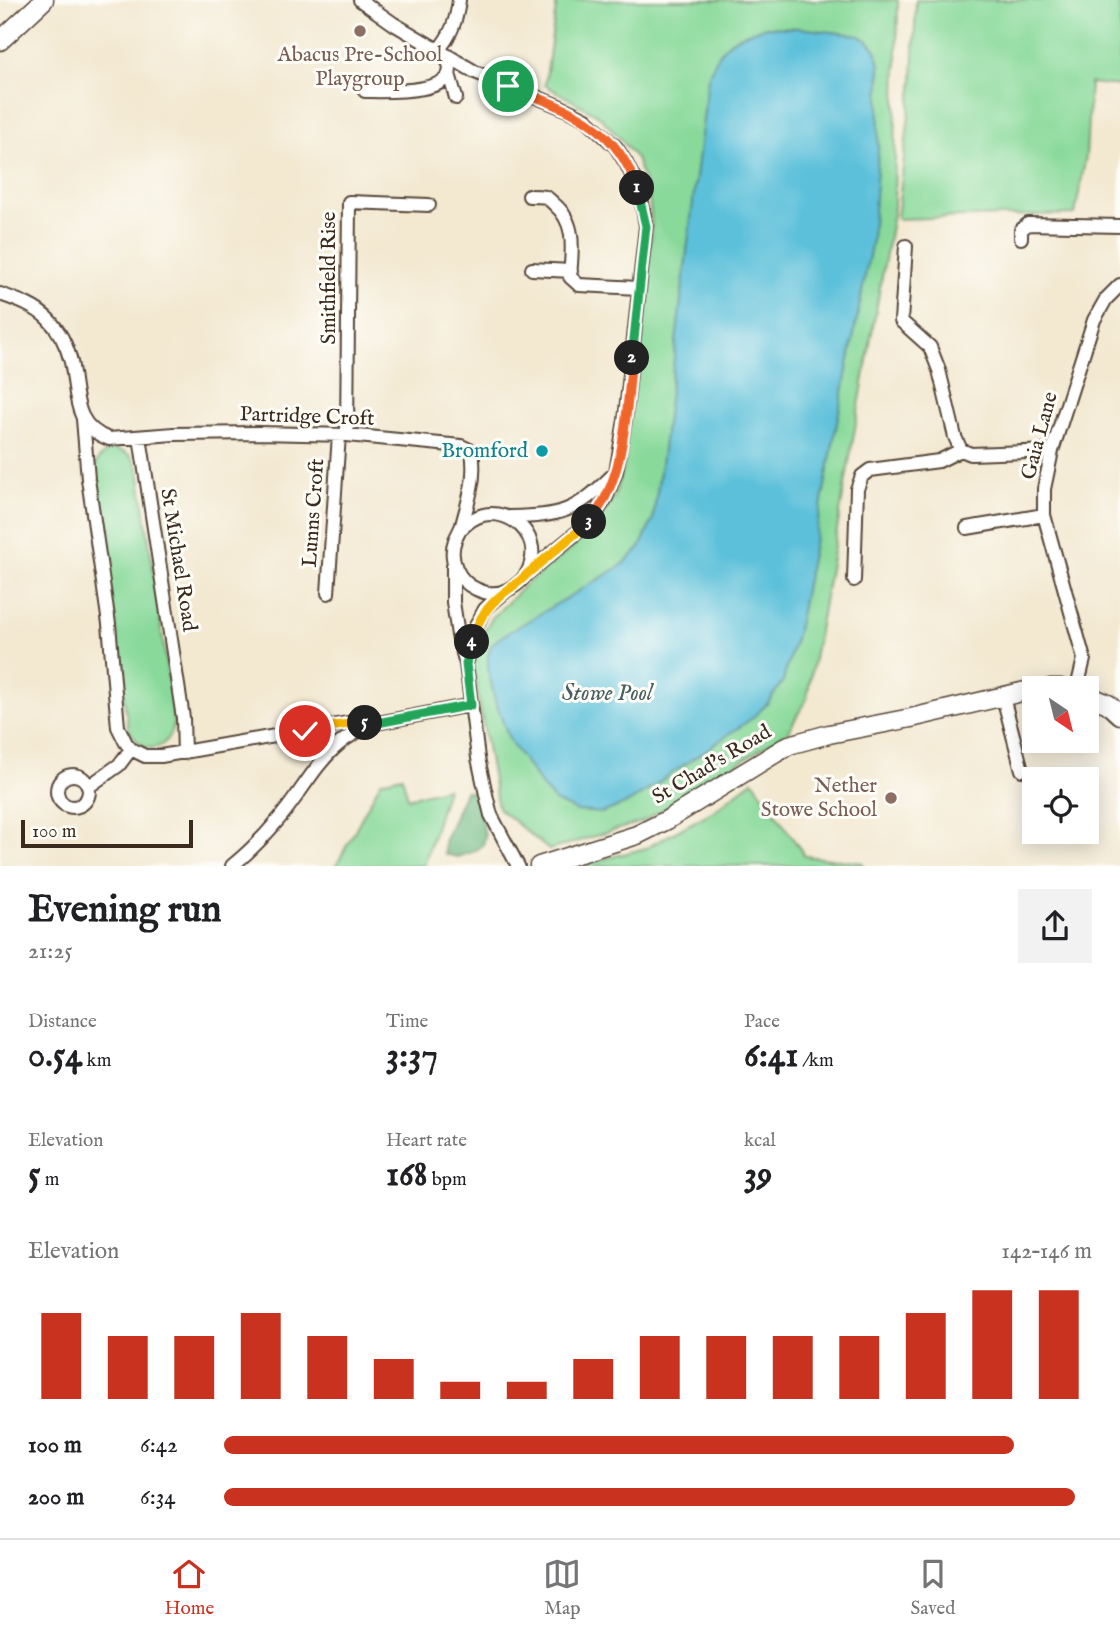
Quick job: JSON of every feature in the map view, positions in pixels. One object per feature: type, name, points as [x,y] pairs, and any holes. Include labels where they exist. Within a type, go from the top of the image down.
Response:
[{"type":"street","points":[[0,41],[44,0]]},
{"type":"street","points":[[360,0],[394,24],[475,72],[586,119],[616,147],[634,179],[646,226],[625,420],[616,472],[606,498],[592,520],[485,609],[476,626],[466,664]]},
{"type":"street","points":[[440,52],[454,23],[459,0]]},
{"type":"street","points":[[440,52],[450,66],[449,74],[456,98]]},
{"type":"street","points":[[365,91],[415,91],[440,83],[449,74]]},
{"type":"street","points":[[529,196],[546,197],[560,209],[566,219],[572,230],[573,243],[570,276],[579,285],[639,288]]},
{"type":"street","name":"Smithfield Rise","points":[[343,435],[349,202],[429,205]]},
{"type":"street","points":[[1021,238],[1021,230],[1028,224],[1120,226]]},
{"type":"street","points":[[906,246],[901,321],[930,347],[961,450],[971,454],[1052,451]]},
{"type":"street","points":[[532,269],[571,271]]},
{"type":"street","name":"Gaia Lane","points":[[1079,676],[1083,659],[1044,515],[1044,489],[1052,451],[1094,320],[1106,299],[1120,285]]},
{"type":"street","points":[[0,294],[33,307],[47,317],[56,329],[71,362],[78,406],[91,429],[109,439],[140,437]]},
{"type":"street","points":[[83,418],[88,479],[109,624],[118,727],[131,750],[145,756],[160,756],[360,722],[372,724]]},
{"type":"street","name":"Partridge Croft","points":[[140,437],[246,433],[343,435],[461,446],[472,451],[474,467],[471,488]]},
{"type":"street","name":"Lunns Croft","points":[[328,593],[343,435]]},
{"type":"street","name":"St Michael Road","points":[[140,437],[183,718],[184,752]]},
{"type":"street","points":[[854,580],[857,489],[862,477],[870,470],[939,461],[961,450]]},
{"type":"street","points":[[461,529],[481,515],[552,515],[574,507],[595,493],[616,472]]},
{"type":"street","points":[[471,488],[476,503],[488,515]]},
{"type":"street","points":[[471,488],[461,529],[455,539],[453,602],[466,664],[478,758],[491,815],[518,866]]},
{"type":"street","points":[[967,528],[1044,515]]},
{"type":"street","points":[[510,517],[523,527],[529,538],[532,561],[527,574]]},
{"type":"street","points":[[453,562],[459,575],[471,587],[482,592],[506,591]]},
{"type":"street","name":"St Chad's Road","points":[[539,866],[637,835],[667,820],[789,745],[1022,692]]},
{"type":"street","points":[[1003,697],[1022,770]]},
{"type":"street","points":[[1099,700],[1120,715]]},
{"type":"street","points":[[232,866],[248,853],[280,818],[325,758],[353,734],[372,724],[471,705]]},
{"type":"street","points":[[305,731],[325,758]]},
{"type":"street","points":[[88,787],[119,765],[131,750]]},
{"type":"green space","name":"Stowe Pool","points":[[557,0],[898,0],[894,209],[807,698],[788,732],[642,822],[549,850],[498,808],[472,663],[477,642],[492,618],[527,583],[595,527],[615,495],[624,465],[652,231],[649,195],[636,159],[599,116],[545,85]]},
{"type":"green space","points":[[916,0],[1120,0],[1120,86],[1090,83],[1086,156],[1075,214],[897,219],[913,80]]},
{"type":"green space","points":[[112,449],[129,455],[139,470],[174,719],[168,739],[155,747],[141,744],[128,727],[93,479],[98,461]]},
{"type":"green space","points":[[402,776],[408,798],[447,788],[424,866],[336,866],[381,781]]},
{"type":"green space","points":[[753,780],[805,856],[863,863],[863,866],[577,866],[646,848],[712,812]]},
{"type":"green space","points":[[465,791],[472,792],[477,798],[485,836],[483,845],[475,851],[457,857],[445,854],[444,842]]},
{"type":"water","name":"Stowe Pool","points":[[766,27],[857,35],[868,41],[876,50],[880,65],[872,240],[797,632],[783,681],[767,704],[751,719],[630,802],[602,813],[577,811],[556,802],[510,741],[495,701],[488,656],[491,646],[499,638],[621,566],[640,548],[653,519],[708,78],[718,57],[729,43],[744,34]]},
{"type":"place","name":"Abacus Pre-School Playgroup","points":[[360,31]]},
{"type":"place","name":"Bromford","points":[[542,451]]},
{"type":"place","name":"Nether Stowe School","points":[[891,798]]},
{"type":"route","points":[[305,731],[360,722],[372,724],[471,705],[466,664],[476,626],[485,609],[592,520],[606,498],[616,472],[625,420],[646,226],[640,197],[634,179],[616,147],[586,119],[508,86]]}]
